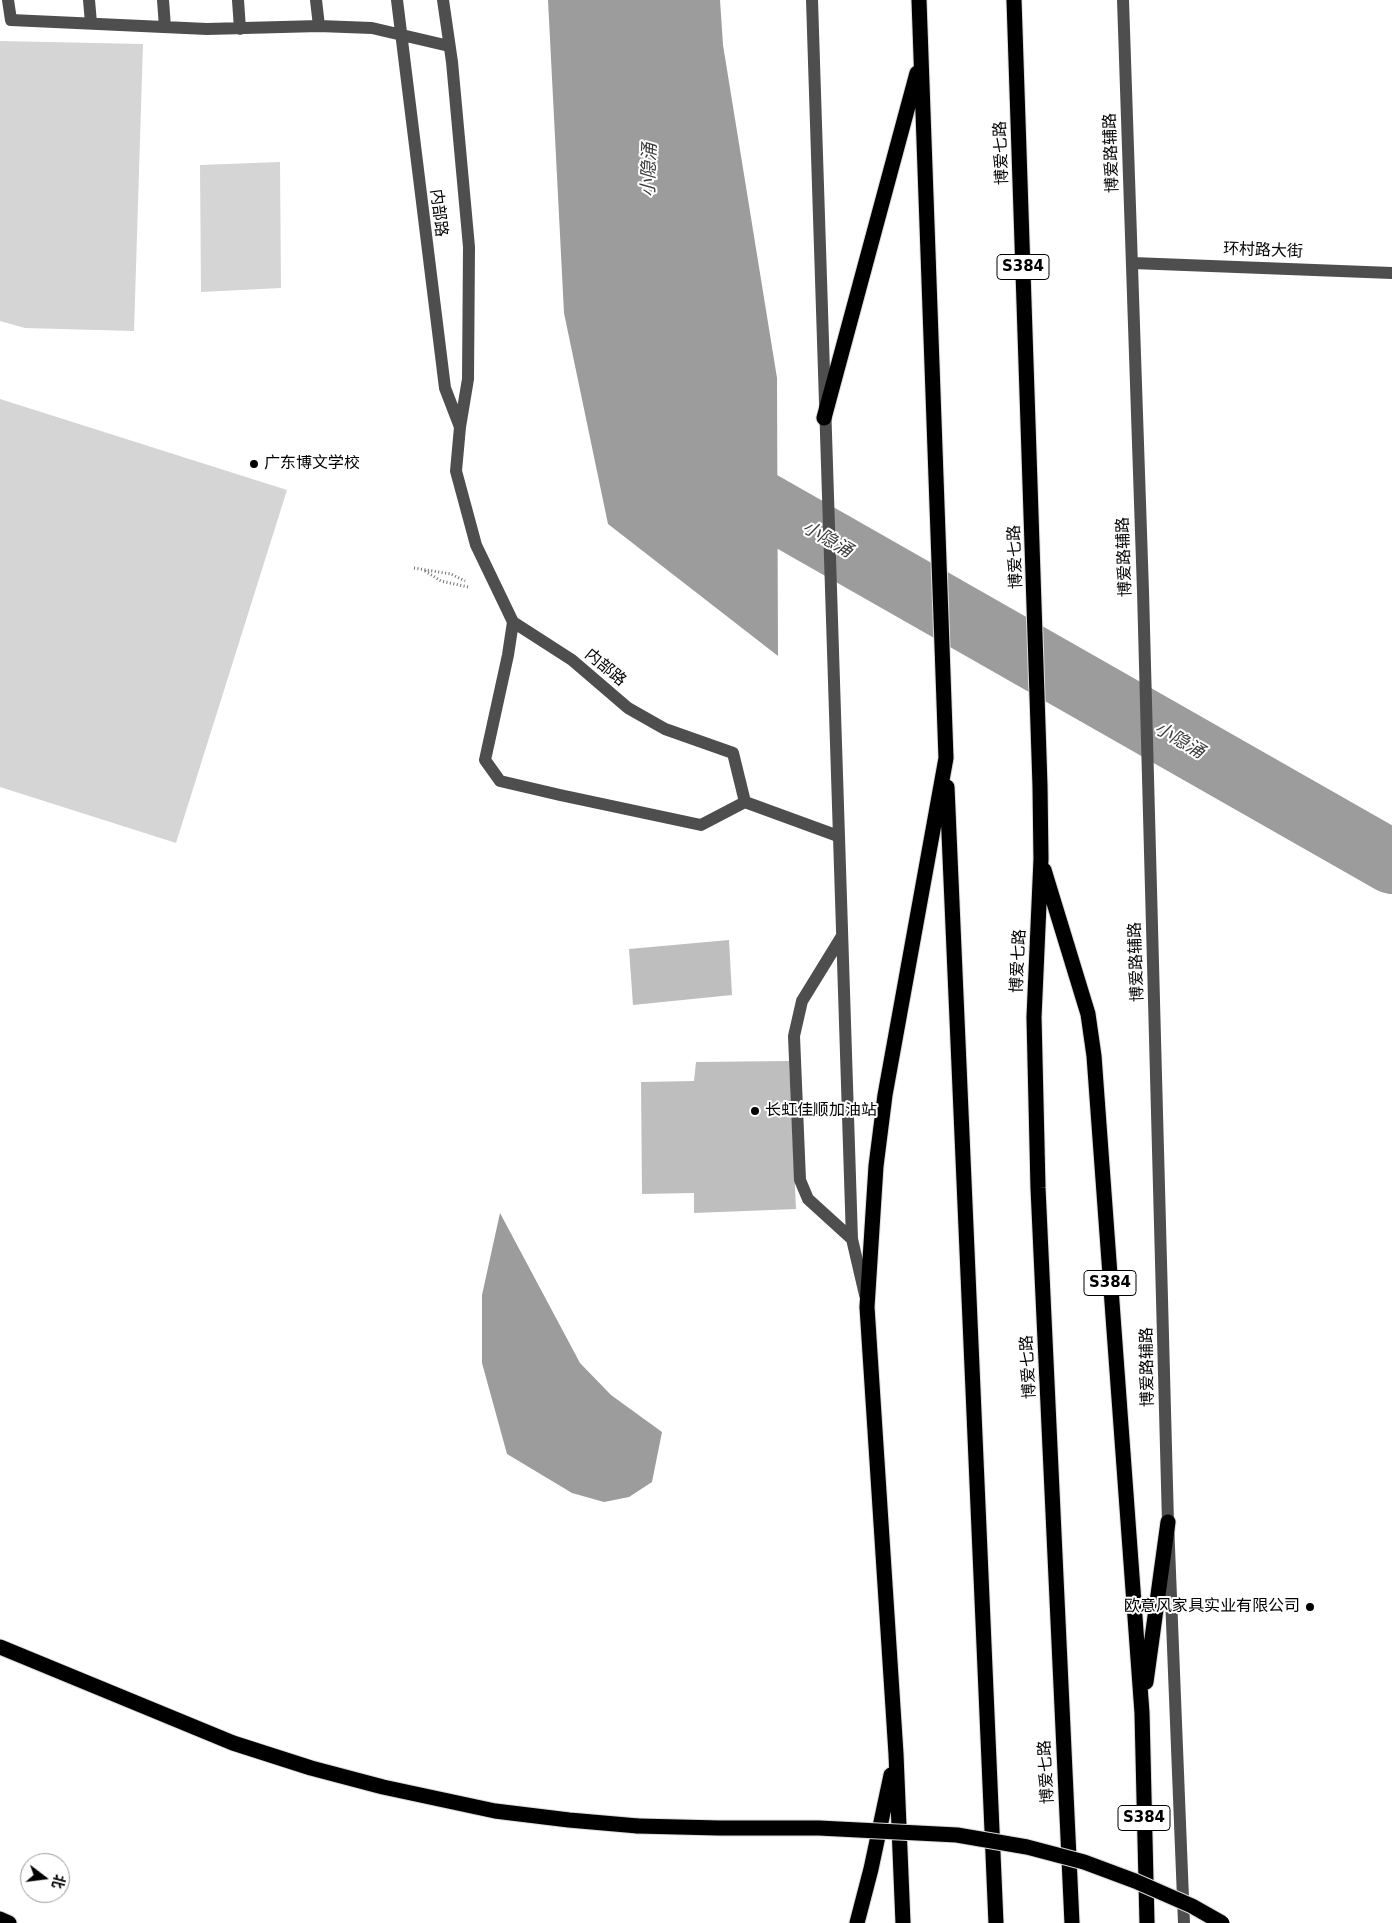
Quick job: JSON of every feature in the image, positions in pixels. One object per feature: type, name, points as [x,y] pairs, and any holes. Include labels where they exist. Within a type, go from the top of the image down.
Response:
[{"type":"highway","points":[[919,0],[944,729],[996,1923]]},
{"type":"highway","name":"博爱七路","points":[[1014,0],[1040,786],[1041,859],[1034,1017],[1038,1188],[1072,1923]]},
{"type":"highway","points":[[824,418],[921,57]]},
{"type":"highway","points":[[903,1923],[896,1754],[867,1307],[876,1166],[885,1095],[946,758]]},
{"type":"highway","name":"S384","points":[[1041,859],[1088,1014],[1094,1056],[1142,1713],[1147,1923]]},
{"type":"highway","points":[[1142,1713],[1168,1522]]},
{"type":"highway","points":[[0,1647],[224,1739],[311,1768],[383,1787],[495,1811],[638,1826],[866,1829],[957,1835],[1027,1847],[1084,1862],[1135,1881],[1192,1906],[1222,1923]]},
{"type":"highway","points":[[857,1923],[896,1754]]},
{"type":"highway","points":[[0,1919],[9,1923]]},
{"type":"street","points":[[8,0],[11,20],[207,30],[318,26],[372,28],[400,33],[449,46]]},
{"type":"street","points":[[89,0],[91,23]]},
{"type":"street","points":[[163,0],[165,27]]},
{"type":"street","points":[[238,0],[240,29]]},
{"type":"street","points":[[316,0],[318,26]]},
{"type":"street","name":"内部路","points":[[397,0],[445,388],[460,427]]},
{"type":"street","name":"内部路","points":[[443,0],[468,247],[468,378],[460,427],[456,471],[476,545],[513,622],[572,660],[628,708],[666,729],[733,753],[745,802]]},
{"type":"street","points":[[812,0],[852,1240],[867,1307]]},
{"type":"street","name":"博爱路辅路","points":[[1123,0],[1143,591],[1168,1522],[1184,1923]]},
{"type":"street","name":"环村路大街","points":[[1133,263],[1392,273]]},
{"type":"street","points":[[513,622],[485,760],[500,781],[701,825],[745,802],[838,836]]},
{"type":"street","points":[[842,936],[802,1001],[794,1036],[800,1180],[808,1199],[852,1240]]},
{"type":"path","points":[[414,568],[451,574],[502,599]]},
{"type":"path","points":[[423,570],[441,581],[483,590]]},
{"type":"shaded area","points":[[0,41],[143,44],[134,331],[25,328],[0,321]]},
{"type":"shaded area","points":[[280,162],[281,288],[201,292],[200,165]]},
{"type":"shaded area","points":[[0,399],[287,490],[176,843],[0,787]]},
{"type":"water","points":[[548,0],[720,0],[723,45],[777,378],[778,656],[608,524],[564,313]]},
{"type":"water","points":[[500,1213],[580,1363],[611,1395],[662,1432],[652,1482],[629,1497],[604,1502],[572,1493],[507,1454],[482,1363],[482,1295]]},
{"type":"building","points":[[729,940],[732,995],[633,1005],[629,949]]},
{"type":"building","points":[[789,1061],[796,1209],[694,1213],[694,1193],[642,1194],[641,1082],[694,1081],[696,1062]]},
{"type":"waterway","name":"小隐涌","points":[[702,469],[1392,862]]},
{"type":"place","name":"广东博文学校","points":[[254,464]]},
{"type":"place","name":"长虹佳顺加油站","points":[[755,1111]]},
{"type":"place","name":"欧意风家具实业有限公司","points":[[1310,1607]]}]
